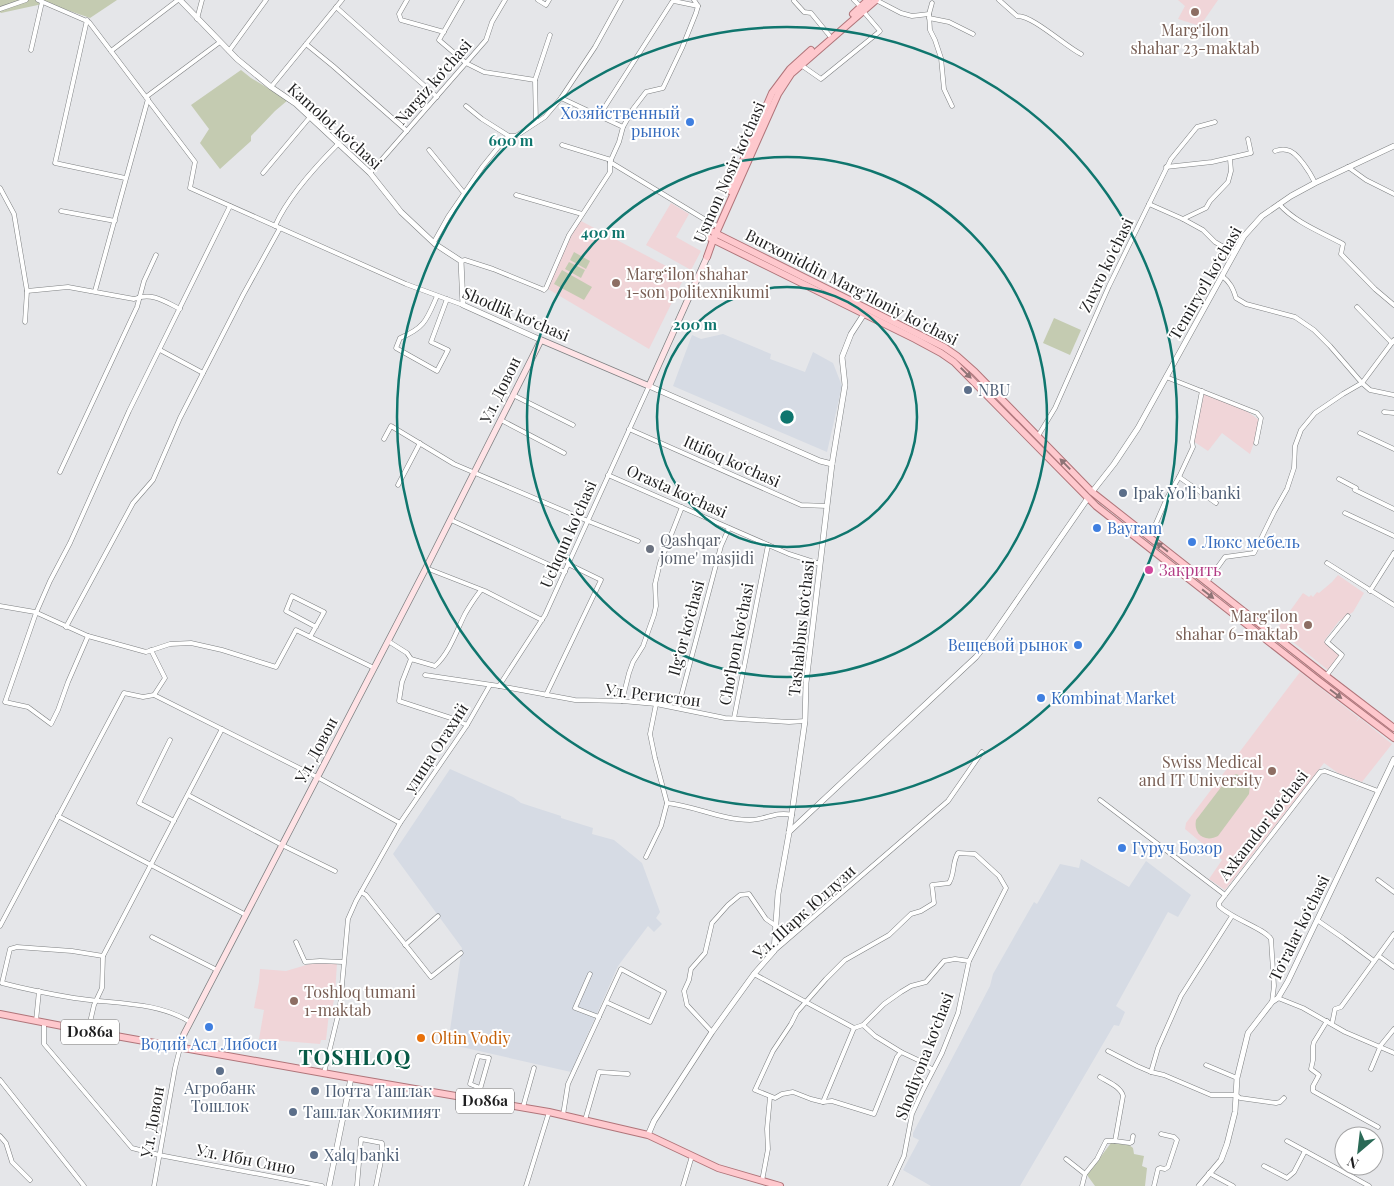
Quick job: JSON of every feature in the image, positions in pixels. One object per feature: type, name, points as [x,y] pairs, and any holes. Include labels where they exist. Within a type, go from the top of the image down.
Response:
[{"type":"main road","name":"Usmon Nosir ko‘chasi","points":[[862,9],[868,0]]},
{"type":"main road","name":"Usmon Nosir ko‘chasi","points":[[714,233],[778,94],[791,74],[847,22],[876,0]]},
{"type":"main road","name":"Usmon Nosir ko‘chasi","points":[[649,386],[707,257],[714,233],[762,115],[776,86],[790,69],[847,22]]},
{"type":"main road","name":"Burxoniddin Marg’iloniy ko’chasi","points":[[714,233],[866,311],[944,347],[957,356],[1038,436],[1110,518],[1394,738]]},
{"type":"main road","name":"Burxoniddin Marg’iloniy ko’chasi","points":[[866,311],[954,362],[1090,495],[1150,538],[1394,728]]},
{"type":"main road","name":"Shodlik koʻchasi","points":[[541,340],[649,386]]},
{"type":"main road","name":"Ул. Довон","points":[[180,1048],[190,1022],[451,520],[541,340]]},
{"type":"main road","name":"D086a","points":[[0,1014],[180,1048],[563,1115],[648,1135],[718,1168],[780,1186]]},
{"type":"street","points":[[0,10],[26,0]]},
{"type":"street","points":[[112,50],[179,0]]},
{"type":"street","name":"Kamolot koʻchasi","points":[[179,0],[237,59],[271,87],[296,104],[370,173],[401,212],[434,242],[461,261]]},
{"type":"street","points":[[198,18],[202,0]]},
{"type":"street","points":[[229,51],[266,0]]},
{"type":"street","points":[[271,87],[342,0]]},
{"type":"street","points":[[407,0],[399,14],[401,20],[444,32]]},
{"type":"street","points":[[462,0],[439,40],[466,63],[484,72],[535,80]]},
{"type":"street","name":"Nargiz koʻchasi","points":[[370,173],[486,40],[492,22],[504,0]]},
{"type":"street","points":[[538,0],[546,4],[549,0]]},
{"type":"street","points":[[466,106],[482,119],[509,136],[516,136],[545,118],[562,98],[595,47],[621,0]]},
{"type":"street","points":[[463,306],[461,261],[465,260],[493,269],[544,290],[546,288],[568,235],[610,172],[610,161],[632,109],[646,92],[663,88],[696,13],[698,6],[694,0]]},
{"type":"street","points":[[801,65],[821,79],[880,31],[854,0]]},
{"type":"street","points":[[876,0],[901,14],[929,16],[949,22],[973,34]]},
{"type":"street","points":[[999,0],[1017,16],[1022,16],[1044,29],[1072,50],[1081,54]]},
{"type":"street","points":[[31,50],[40,1],[90,22],[147,98]]},
{"type":"street","points":[[794,1],[804,12],[810,13],[829,35]]},
{"type":"street","points":[[599,116],[672,2],[698,6]]},
{"type":"street","points":[[932,3],[929,16],[930,30],[936,40],[941,58],[944,89],[952,106]]},
{"type":"street","points":[[336,7],[437,97]]},
{"type":"street","points":[[87,20],[56,163],[125,178]]},
{"type":"street","points":[[536,122],[535,80],[550,35]]},
{"type":"street","points":[[95,291],[147,98],[220,42]]},
{"type":"street","points":[[306,44],[407,131]]},
{"type":"street","name":"Shodlik koʻchasi","points":[[147,98],[194,162],[190,188],[406,284],[447,299],[541,340]]},
{"type":"street","points":[[562,98],[623,127]]},
{"type":"street","points":[[263,173],[310,116]]},
{"type":"street","name":"Zuxro ko'chasi","points":[[1038,436],[1055,408],[1108,288],[1166,167],[1194,129],[1200,125],[1215,122]]},
{"type":"street","points":[[434,242],[448,217],[483,166],[509,136]]},
{"type":"street","points":[[1166,167],[1230,159],[1250,153],[1248,139]]},
{"type":"street","points":[[66,627],[133,503],[153,480],[180,418],[290,201],[312,172],[339,144]]},
{"type":"street","points":[[562,145],[610,161],[714,233]]},
{"type":"street","name":"Temiryoʻl koʻchasi","points":[[789,833],[976,657],[991,638],[1138,428],[1244,236],[1262,216],[1279,204],[1315,183],[1394,146]]},
{"type":"street","points":[[429,150],[464,194]]},
{"type":"street","points":[[1275,151],[1288,150],[1292,152],[1302,161],[1315,183]]},
{"type":"street","points":[[1183,219],[1206,208],[1215,195],[1228,182],[1231,171],[1230,159]]},
{"type":"street","points":[[1348,167],[1366,180],[1394,194]]},
{"type":"street","points":[[0,188],[14,214],[27,291],[24,322]]},
{"type":"street","points":[[516,194],[582,214]]},
{"type":"street","points":[[1149,204],[1203,230],[1216,242],[1234,253]]},
{"type":"street","points":[[1279,204],[1296,220],[1343,244],[1341,254],[1375,289],[1394,305]]},
{"type":"street","points":[[88,636],[51,724],[28,707],[5,702],[36,613],[130,411],[230,206]]},
{"type":"street","points":[[61,211],[115,220]]},
{"type":"street","points":[[60,472],[137,307],[144,281],[156,254]]},
{"type":"street","points":[[1222,276],[1233,288],[1236,298],[1246,304],[1294,318],[1314,330],[1370,390],[1394,395]]},
{"type":"street","points":[[27,291],[68,287],[134,299],[144,295],[156,298],[180,309]]},
{"type":"street","points":[[437,296],[425,322],[413,332],[400,338],[396,348],[437,371],[448,350],[431,342],[447,299]]},
{"type":"street","points":[[1207,582],[1225,556],[1254,553],[1287,490],[1294,468],[1295,446],[1301,430],[1315,413],[1362,383],[1393,342],[1358,308]]},
{"type":"street","name":"Tashabbus koʻchasi","points":[[774,951],[778,894],[792,815],[805,721],[806,683],[832,464],[846,385],[842,357],[851,334],[866,311]]},
{"type":"street","points":[[160,350],[203,373]]},
{"type":"street","points":[[1166,377],[1260,415],[1256,443]]},
{"type":"street","name":"Shodlik koʻchasi","points":[[649,386],[820,461],[832,464]]},
{"type":"street","name":"Uchqun ko'chasi","points":[[499,686],[542,620],[649,386]]},
{"type":"street","points":[[1150,538],[1167,498],[1179,478],[1193,447],[1192,442],[1202,391]]},
{"type":"street","points":[[513,395],[573,425]]},
{"type":"street","points":[[1384,412],[1394,413]]},
{"type":"street","points":[[501,420],[564,453]]},
{"type":"street","points":[[384,439],[391,426],[454,464],[638,541]]},
{"type":"street","name":"Ittifoq koʻchasi","points":[[629,429],[800,505],[827,506]]},
{"type":"street","points":[[1360,432],[1394,449]]},
{"type":"street","points":[[398,485],[420,444]]},
{"type":"street","name":"Orasta koʻchasi","points":[[608,475],[789,554],[820,564]]},
{"type":"street","points":[[1179,478],[1216,503]]},
{"type":"street","points":[[1339,479],[1356,488],[1355,490],[1394,509]]},
{"type":"street","points":[[622,701],[629,673],[643,646],[654,615],[656,606],[655,584],[660,563],[682,507]]},
{"type":"street","points":[[1345,513],[1394,536]]},
{"type":"street","points":[[451,520],[565,572]]},
{"type":"street","name":"Ilgʻor koʻchasi","points":[[678,708],[718,555],[729,528]]},
{"type":"street","name":"Choʻlpon koʻchasi","points":[[734,718],[768,545]]},
{"type":"street","points":[[1370,591],[1394,553]]},
{"type":"street","points":[[1327,563],[1394,605]]},
{"type":"street","points":[[546,695],[601,580],[568,564]]},
{"type":"street","points":[[426,568],[481,590],[542,620]]},
{"type":"street","points":[[388,641],[407,653],[411,659],[435,666],[442,659],[466,612],[481,590]]},
{"type":"street","points":[[310,637],[316,627],[324,612],[292,596],[286,611],[316,627]]},
{"type":"street","points":[[0,606],[36,613],[88,636],[146,652],[170,644],[191,643],[222,650],[276,667],[296,630],[374,668]]},
{"type":"street","points":[[1326,676],[1342,655],[1327,642],[1348,616]]},
{"type":"street","points":[[152,650],[165,678],[154,695]]},
{"type":"street","points":[[411,659],[402,682],[399,701],[467,725]]},
{"type":"street","name":"Ул. Регистон","points":[[425,675],[575,700],[656,704],[725,718],[789,722],[805,721]]},
{"type":"street","name":"улица Огахий","points":[[324,1073],[340,1007],[348,919],[400,823],[467,725],[490,685]]},
{"type":"street","points":[[0,926],[124,693],[143,697],[154,695],[317,777],[400,823]]},
{"type":"street","points":[[646,857],[661,826],[667,803],[650,734],[656,704]]},
{"type":"street","points":[[88,1031],[96,1000],[102,988],[103,956],[222,729]]},
{"type":"street","points":[[170,740],[139,803],[174,821]]},
{"type":"street","name":"Ул. Шарк Юлдузи","points":[[648,1135],[654,1121],[712,1032],[754,974],[774,951],[948,801],[982,752]]},
{"type":"street","name":"Toʻralar koʻchasi","points":[[1199,1186],[1223,1155],[1236,1112],[1237,1078],[1248,1033],[1272,1002],[1278,998],[1288,981],[1394,759]]},
{"type":"street","name":"Axkamdor ko‘chasi","points":[[1232,916],[1219,906],[1219,903],[1320,772],[1325,771],[1378,791]]},
{"type":"street","points":[[188,795],[335,871]]},
{"type":"street","name":"Axkamdor ko‘chasi","points":[[1100,800],[1225,895]]},
{"type":"street","points":[[667,803],[683,805],[718,816],[751,820],[783,813],[803,819]]},
{"type":"street","points":[[58,816],[246,915]]},
{"type":"street","name":"Shodiyona koʻchasi","points":[[806,1001],[845,960],[889,935],[911,914],[920,912],[934,903],[932,885],[949,883],[952,879],[955,857],[958,853],[975,854],[999,876],[1006,888],[969,962],[958,1013],[942,1053],[912,1114],[904,1156],[890,1186]]},
{"type":"street","points":[[1378,880],[1394,892]]},
{"type":"street","points":[[361,892],[366,895],[431,977],[461,953]]},
{"type":"street","points":[[712,1032],[687,1005],[684,991],[691,969],[705,953],[712,922],[740,895],[749,894],[766,919],[776,926]]},
{"type":"street","points":[[405,944],[438,916]]},
{"type":"street","points":[[1151,1072],[1158,1048],[1181,996],[1232,916],[1267,934],[1271,939],[1274,986],[1272,1002]]},
{"type":"street","points":[[1317,920],[1374,961]]},
{"type":"street","points":[[1332,1024],[1335,1009],[1341,1007],[1394,934]]},
{"type":"street","points":[[152,937],[217,970]]},
{"type":"street","points":[[296,942],[305,962],[344,962]]},
{"type":"street","points":[[103,956],[72,951],[17,947],[10,949],[1,984],[164,1010],[190,1022]]},
{"type":"street","points":[[1379,956],[1394,967]]},
{"type":"street","points":[[754,974],[854,1028],[863,1025],[884,1004],[910,986],[926,982],[944,961],[955,959],[969,962]]},
{"type":"street","points":[[563,1115],[568,1084],[621,969],[664,992],[650,1022],[606,1002]]},
{"type":"street","points":[[590,974],[575,1008],[599,1017]]},
{"type":"street","points":[[36,1021],[40,991]]},
{"type":"street","points":[[1278,998],[1303,1008],[1344,1032],[1394,1052]]},
{"type":"street","points":[[806,1001],[773,1051],[754,1090],[775,1098],[782,1094],[793,1092],[822,1102],[832,1101],[874,1114],[897,1057],[901,1052]]},
{"type":"street","points":[[1327,1021],[1313,1046],[1314,1060],[1311,1068],[1319,1076],[1313,1086],[1313,1091],[1376,1126]]},
{"type":"street","name":"Ул. Ибн Сино","points":[[44,1023],[44,1044],[132,1148],[322,1186]]},
{"type":"street","points":[[863,1025],[875,1036],[933,1070]]},
{"type":"street","points":[[822,1102],[854,1028]]},
{"type":"street","points":[[1371,1069],[1384,1040],[1394,1029]]},
{"type":"street","name":"Ул. Довон","points":[[154,1186],[180,1048]]},
{"type":"street","points":[[1108,1051],[1151,1072],[1211,1095],[1236,1095],[1240,1098],[1276,1103],[1284,1098]]},
{"type":"street","points":[[477,1100],[489,1058],[478,1056],[470,1084],[480,1088]]},
{"type":"street","points":[[1206,1064],[1237,1078]]},
{"type":"street","points":[[523,1107],[534,1068]]},
{"type":"street","points":[[585,1120],[599,1072],[628,1074]]},
{"type":"street","points":[[1100,1077],[1124,1094],[1115,1141]]},
{"type":"street","points":[[329,1186],[352,1078]]},
{"type":"street","points":[[0,1080],[84,1186]]},
{"type":"street","points":[[762,1181],[768,1149],[767,1128],[770,1097]]},
{"type":"street","points":[[526,1186],[549,1112]]},
{"type":"street","points":[[1154,1186],[1158,1170],[1168,1167],[1177,1140],[1174,1137],[1161,1134]]},
{"type":"street","points":[[0,1136],[6,1143],[12,1162],[30,1180]]},
{"type":"street","points":[[1082,1186],[1085,1174],[1097,1159],[1106,1141],[1130,1143],[1133,1136]]},
{"type":"street","points":[[358,1186],[361,1139],[382,1143],[382,1156],[376,1186]]},
{"type":"street","points":[[1288,1141],[1369,1186]]},
{"type":"street","points":[[1264,1166],[1285,1178],[1288,1177],[1294,1172],[1305,1151]]},
{"type":"street","points":[[683,1186],[692,1156]]},
{"type":"street","points":[[1066,1159],[1085,1174]]},
{"type":"street","points":[[1209,1173],[1233,1186]]},
{"type":"shaded area","name":"Marg'ilon shahar 23-maktab","points":[[1178,0],[1218,0],[1200,26],[1178,19],[1185,6]]},
{"type":"shaded area","points":[[671,203],[689,214],[676,237],[701,251],[691,270],[646,245]]},
{"type":"shaded area","name":"Margʻilon shahar 1-son politexnikumi","points":[[581,221],[685,276],[649,349],[548,289],[564,248]]},
{"type":"shaded area","points":[[723,334],[771,354],[770,359],[805,372],[813,352],[833,363],[842,386],[827,452],[673,386],[692,335],[701,339]]},
{"type":"shaded area","points":[[1204,394],[1241,407],[1259,420],[1257,434],[1250,454],[1222,433],[1208,451],[1193,441]]},
{"type":"shaded area","name":"Marg'ilon shahar 6-maktab","points":[[1338,575],[1364,593],[1353,612],[1339,621],[1324,641],[1340,655],[1328,670],[1277,629],[1303,593],[1313,597]]},
{"type":"shaded area","name":"Swiss Medical and IT University","points":[[1300,672],[1359,718],[1356,722],[1360,718],[1392,744],[1362,782],[1338,773],[1324,763],[1225,890],[1209,879],[1222,860],[1185,829],[1186,823]]},
{"type":"shaded area","points":[[450,769],[513,797],[521,803],[593,828],[592,834],[614,840],[642,863],[660,912],[656,918],[662,924],[654,932],[648,926],[618,966],[571,1072],[457,1046],[459,1032],[450,1030],[462,948],[393,854]]},
{"type":"shaded area","points":[[1081,859],[1129,887],[1146,861],[1191,895],[1178,917],[1168,912],[1116,1006],[1125,1012],[1119,1026],[1114,1025],[1020,1186],[931,1186],[903,1170],[919,1140],[913,1137],[913,1133],[990,986],[993,974],[1034,902],[1037,904],[1060,864],[1079,868]]},
{"type":"shaded area","name":"Toshloq tumani 1-maktab","points":[[313,963],[337,963],[335,994],[332,1010],[329,1013],[326,1040],[321,1040],[320,1044],[259,1039],[264,1010],[254,1008],[260,969],[286,971]]},
{"type":"green space","points":[[0,0],[117,0],[90,18],[47,3],[1,13]]},
{"type":"green space","points":[[241,70],[288,100],[251,136],[251,141],[220,169],[200,143],[209,129],[191,105]]},
{"type":"green space","points":[[574,252],[590,261],[586,269],[570,260]]},
{"type":"green space","points":[[569,262],[585,270],[581,278],[565,269]]},
{"type":"green space","points":[[562,270],[592,287],[584,300],[554,284]]},
{"type":"green space","points":[[1054,318],[1081,330],[1070,355],[1043,343]]},
{"type":"green space","points":[[1236,774],[1245,777],[1248,781],[1250,785],[1249,794],[1218,836],[1205,838],[1201,836],[1196,829],[1196,820],[1228,778]]},
{"type":"green space","points":[[1111,1143],[1129,1145],[1133,1148],[1134,1154],[1144,1156],[1142,1166],[1147,1168],[1145,1186],[1095,1186],[1087,1175]]},
{"type":"place","name":"Marg'ilon shahar 23-maktab","points":[[1195,12]]},
{"type":"place","name":"Хозяйственный рынок","points":[[690,122]]},
{"type":"place","name":"Margʻilon shahar 1-son politexnikumi","points":[[616,283]]},
{"type":"place","name":"NBU","points":[[968,390]]},
{"type":"place","name":"Ipak Yo'li banki","points":[[1123,493]]},
{"type":"place","name":"Bayram","points":[[1097,528]]},
{"type":"place","name":"Люкс мебель","points":[[1192,542]]},
{"type":"place","name":"Qashqar jome' masjidi","points":[[650,549]]},
{"type":"place","name":"Закрить","points":[[1149,570]]},
{"type":"place","name":"Marg'ilon shahar 6-maktab","points":[[1308,625]]},
{"type":"place","name":"Вещевой рынок","points":[[1078,645]]},
{"type":"place","name":"Kombinat Market","points":[[1041,698]]},
{"type":"place","name":"Swiss Medical and IT University","points":[[1272,771]]},
{"type":"place","name":"Гуруч Бозор","points":[[1122,848]]},
{"type":"place","name":"Toshloq tumani 1-maktab","points":[[294,1001]]},
{"type":"place","name":"Водий Асл Либоси","points":[[209,1027]]},
{"type":"place","name":"Oltin Vodiy","points":[[421,1038]]},
{"type":"place","name":"Агробанк Тошлок","points":[[220,1071]]},
{"type":"place","name":"Почта Ташлак","points":[[315,1091]]},
{"type":"place","name":"Ташлак Хокимият","points":[[293,1112]]},
{"type":"place","name":"Xalq banki","points":[[314,1155]]},
{"type":"district","name":"TOSHLOQ","points":[[355,1058]]}]
